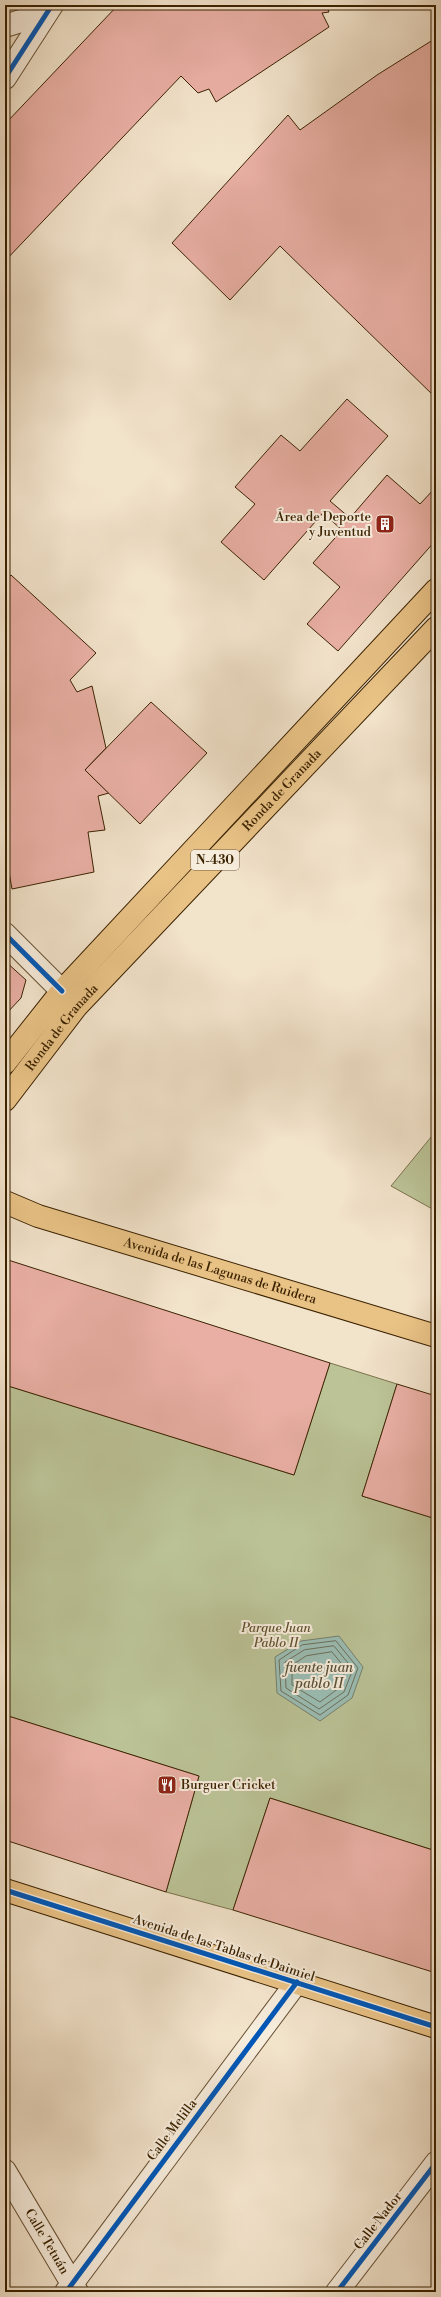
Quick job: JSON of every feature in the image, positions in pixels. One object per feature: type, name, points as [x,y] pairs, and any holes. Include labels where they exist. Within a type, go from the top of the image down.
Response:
[{"type":"main road","name":"Ronda de Granada","points":[[5,1063],[62,992],[436,590]]},
{"type":"main road","name":"Ronda de Granada","points":[[5,1100],[76,1007],[436,628]]},
{"type":"main road","name":"Avenida de las Lagunas de Ruidera","points":[[5,1202],[38,1216],[436,1336]]},
{"type":"main road","name":"Avenida de las Tablas de Daimiel","points":[[5,1890],[436,2027]]},
{"type":"street","points":[[5,26],[49,9]]},
{"type":"street","points":[[5,78],[49,9]]},
{"type":"street","points":[[5,934],[62,992]]},
{"type":"street","name":"Calle Melilla","points":[[71,2289],[297,1982]]},
{"type":"street","name":"Calle Nador","points":[[336,2292],[436,2163]]},
{"type":"street","name":"Calle Tetuán","points":[[5,2170],[71,2289]]},
{"type":"green space","points":[[436,1131],[436,1211],[391,1186]]},
{"type":"green space","name":"Parque Juan Pablo II","points":[[330,1363],[397,1384],[362,1496],[436,1519],[436,1851],[270,1798],[233,1910],[166,1892],[199,1776],[5,1715],[5,1385],[294,1475]]},
{"type":"water","name":"fuente juan pablo II","points":[[339,1636],[363,1667],[352,1698],[320,1721],[277,1693],[275,1657],[301,1641]]},
{"type":"building","points":[[118,5],[326,5],[329,12],[322,13],[329,27],[216,102],[209,89],[198,93],[181,76],[5,261],[5,124]]},
{"type":"building","points":[[436,38],[436,398],[280,246],[230,300],[172,243],[288,115],[300,130],[377,75]]},
{"type":"building","name":"Área de Deporte y Juventud","points":[[347,399],[388,436],[330,501],[350,518],[387,475],[420,504],[436,487],[436,540],[338,651],[307,624],[340,587],[313,563],[342,530],[323,513],[264,580],[221,542],[255,504],[235,487],[281,435],[300,451]]},
{"type":"building","points":[[11,575],[96,653],[70,680],[77,692],[92,686],[106,748],[85,770],[109,793],[98,796],[105,830],[88,832],[94,872],[12,889],[5,849],[5,581]]},
{"type":"building","points":[[151,702],[207,753],[140,824],[85,770]]},
{"type":"building","points":[[5,961],[26,980],[21,998],[5,1015]]},
{"type":"building","points":[[5,1259],[330,1363],[294,1475],[5,1385]]},
{"type":"building","points":[[397,1384],[436,1396],[436,1519],[362,1496]]},
{"type":"building","points":[[5,1715],[199,1776],[166,1892],[5,1840]]},
{"type":"building","points":[[270,1798],[436,1851],[436,1973],[233,1910]]},
{"type":"cycle path","points":[[5,78],[52,5]]},
{"type":"cycle path","points":[[5,934],[62,991]]},
{"type":"cycle path","points":[[5,1890],[436,2027]]},
{"type":"cycle path","points":[[66,2292],[297,1982]]},
{"type":"cycle path","points":[[337,2292],[436,2163]]},
{"type":"place","name":"Área de Deporte y Juventud","points":[[385,524]]},
{"type":"place","name":"Burguer Cricket","points":[[167,1785]]}]
